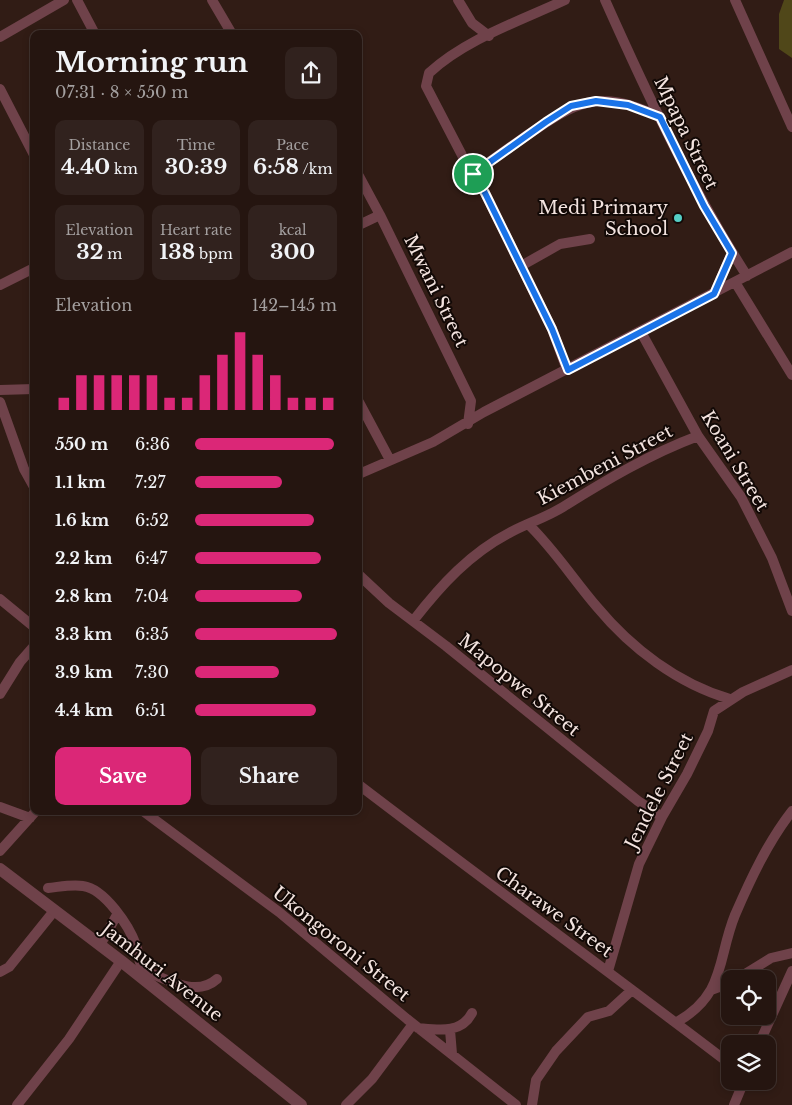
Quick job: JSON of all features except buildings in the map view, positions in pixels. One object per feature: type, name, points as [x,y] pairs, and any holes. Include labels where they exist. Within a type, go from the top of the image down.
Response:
[{"type":"street","points":[[0,37],[64,0]]},
{"type":"street","points":[[77,0],[93,30]]},
{"type":"street","points":[[212,0],[230,30]]},
{"type":"street","points":[[458,0],[472,23],[489,36]]},
{"type":"street","points":[[565,0],[468,46],[429,73],[426,86],[485,193],[552,329],[568,370]]},
{"type":"street","name":"Mpapa Street","points":[[604,0],[704,206],[746,276]]},
{"type":"street","points":[[734,0],[792,127]]},
{"type":"street","points":[[468,46],[472,23]]},
{"type":"street","points":[[0,89],[30,147]]},
{"type":"street","points":[[473,174],[546,122],[576,105],[596,101],[612,102],[634,107],[660,117]]},
{"type":"street","name":"Mwani Street","points":[[362,181],[380,214],[472,401],[468,424]]},
{"type":"street","points":[[362,223],[380,214]]},
{"type":"street","points":[[521,266],[560,244],[590,239]]},
{"type":"street","points":[[362,473],[434,442],[468,424],[484,412],[792,252]]},
{"type":"street","points":[[714,294],[732,253]]},
{"type":"street","points":[[0,285],[30,270]]},
{"type":"street","points":[[736,282],[792,375]]},
{"type":"street","name":"Koani Street","points":[[641,332],[698,436],[741,497],[788,588],[792,611]]},
{"type":"street","points":[[0,390],[30,389]]},
{"type":"street","points":[[0,402],[24,469],[30,480]]},
{"type":"street","points":[[362,408],[390,460]]},
{"type":"street","name":"Kiembeni Street","points":[[413,621],[459,567],[477,552],[562,508],[586,490],[655,454],[698,436]]},
{"type":"street","name":"Kiembeni Street","points":[[528,524],[555,553],[597,607],[638,647],[680,678],[730,699]]},
{"type":"street","name":"Mapopwe Street","points":[[362,578],[389,603],[638,801],[662,817]]},
{"type":"street","points":[[0,599],[30,623]]},
{"type":"street","points":[[0,694],[20,662],[30,651]]},
{"type":"street","name":"Jendele Street","points":[[608,971],[639,864],[662,817],[687,774],[708,731],[714,711],[730,699],[792,670]]},
{"type":"street","name":"Charawe Street","points":[[362,787],[524,911],[677,1022],[721,1057]]},
{"type":"street","points":[[0,807],[30,813]]},
{"type":"street","points":[[677,1022],[694,1010],[711,990],[724,958],[732,925],[753,875],[765,851],[792,810]]},
{"type":"street","points":[[0,851],[32,815]]},
{"type":"street","name":"Ukongoroni Street","points":[[148,815],[221,872],[279,912],[416,1026],[516,1105]]},
{"type":"street","name":"Jamhuri Avenue","points":[[0,869],[121,961],[301,1105]]},
{"type":"street","points":[[48,888],[85,886],[105,900],[130,929],[143,970],[185,986],[203,988],[217,979]]},
{"type":"street","points":[[0,972],[9,967],[54,911]]},
{"type":"street","points":[[100,945],[118,913]]},
{"type":"street","points":[[752,970],[771,958],[792,954]]},
{"type":"street","points":[[17,1105],[69,1038],[121,961]]},
{"type":"street","points":[[763,1035],[792,971]]},
{"type":"street","points":[[711,990],[721,986]]},
{"type":"street","points":[[532,1105],[535,1084],[540,1072],[567,1039],[588,1017],[609,1012],[632,990]]},
{"type":"street","points":[[346,1105],[372,1079],[416,1026],[450,1030],[463,1026],[472,1013]]},
{"type":"street","points":[[450,1030],[452,1054]]},
{"type":"street","points":[[734,1105],[740,1090]]},
{"type":"shaded area","points":[[784,0],[792,0],[792,58],[779,49],[779,14]]},
{"type":"place","name":"Medi Primary School","points":[[678,218]]},
{"type":"route","points":[[596,101],[612,102],[644,110],[660,117],[704,206],[732,253],[714,294],[568,370],[552,329],[485,193],[473,174],[500,153],[571,106],[596,101]]}]
